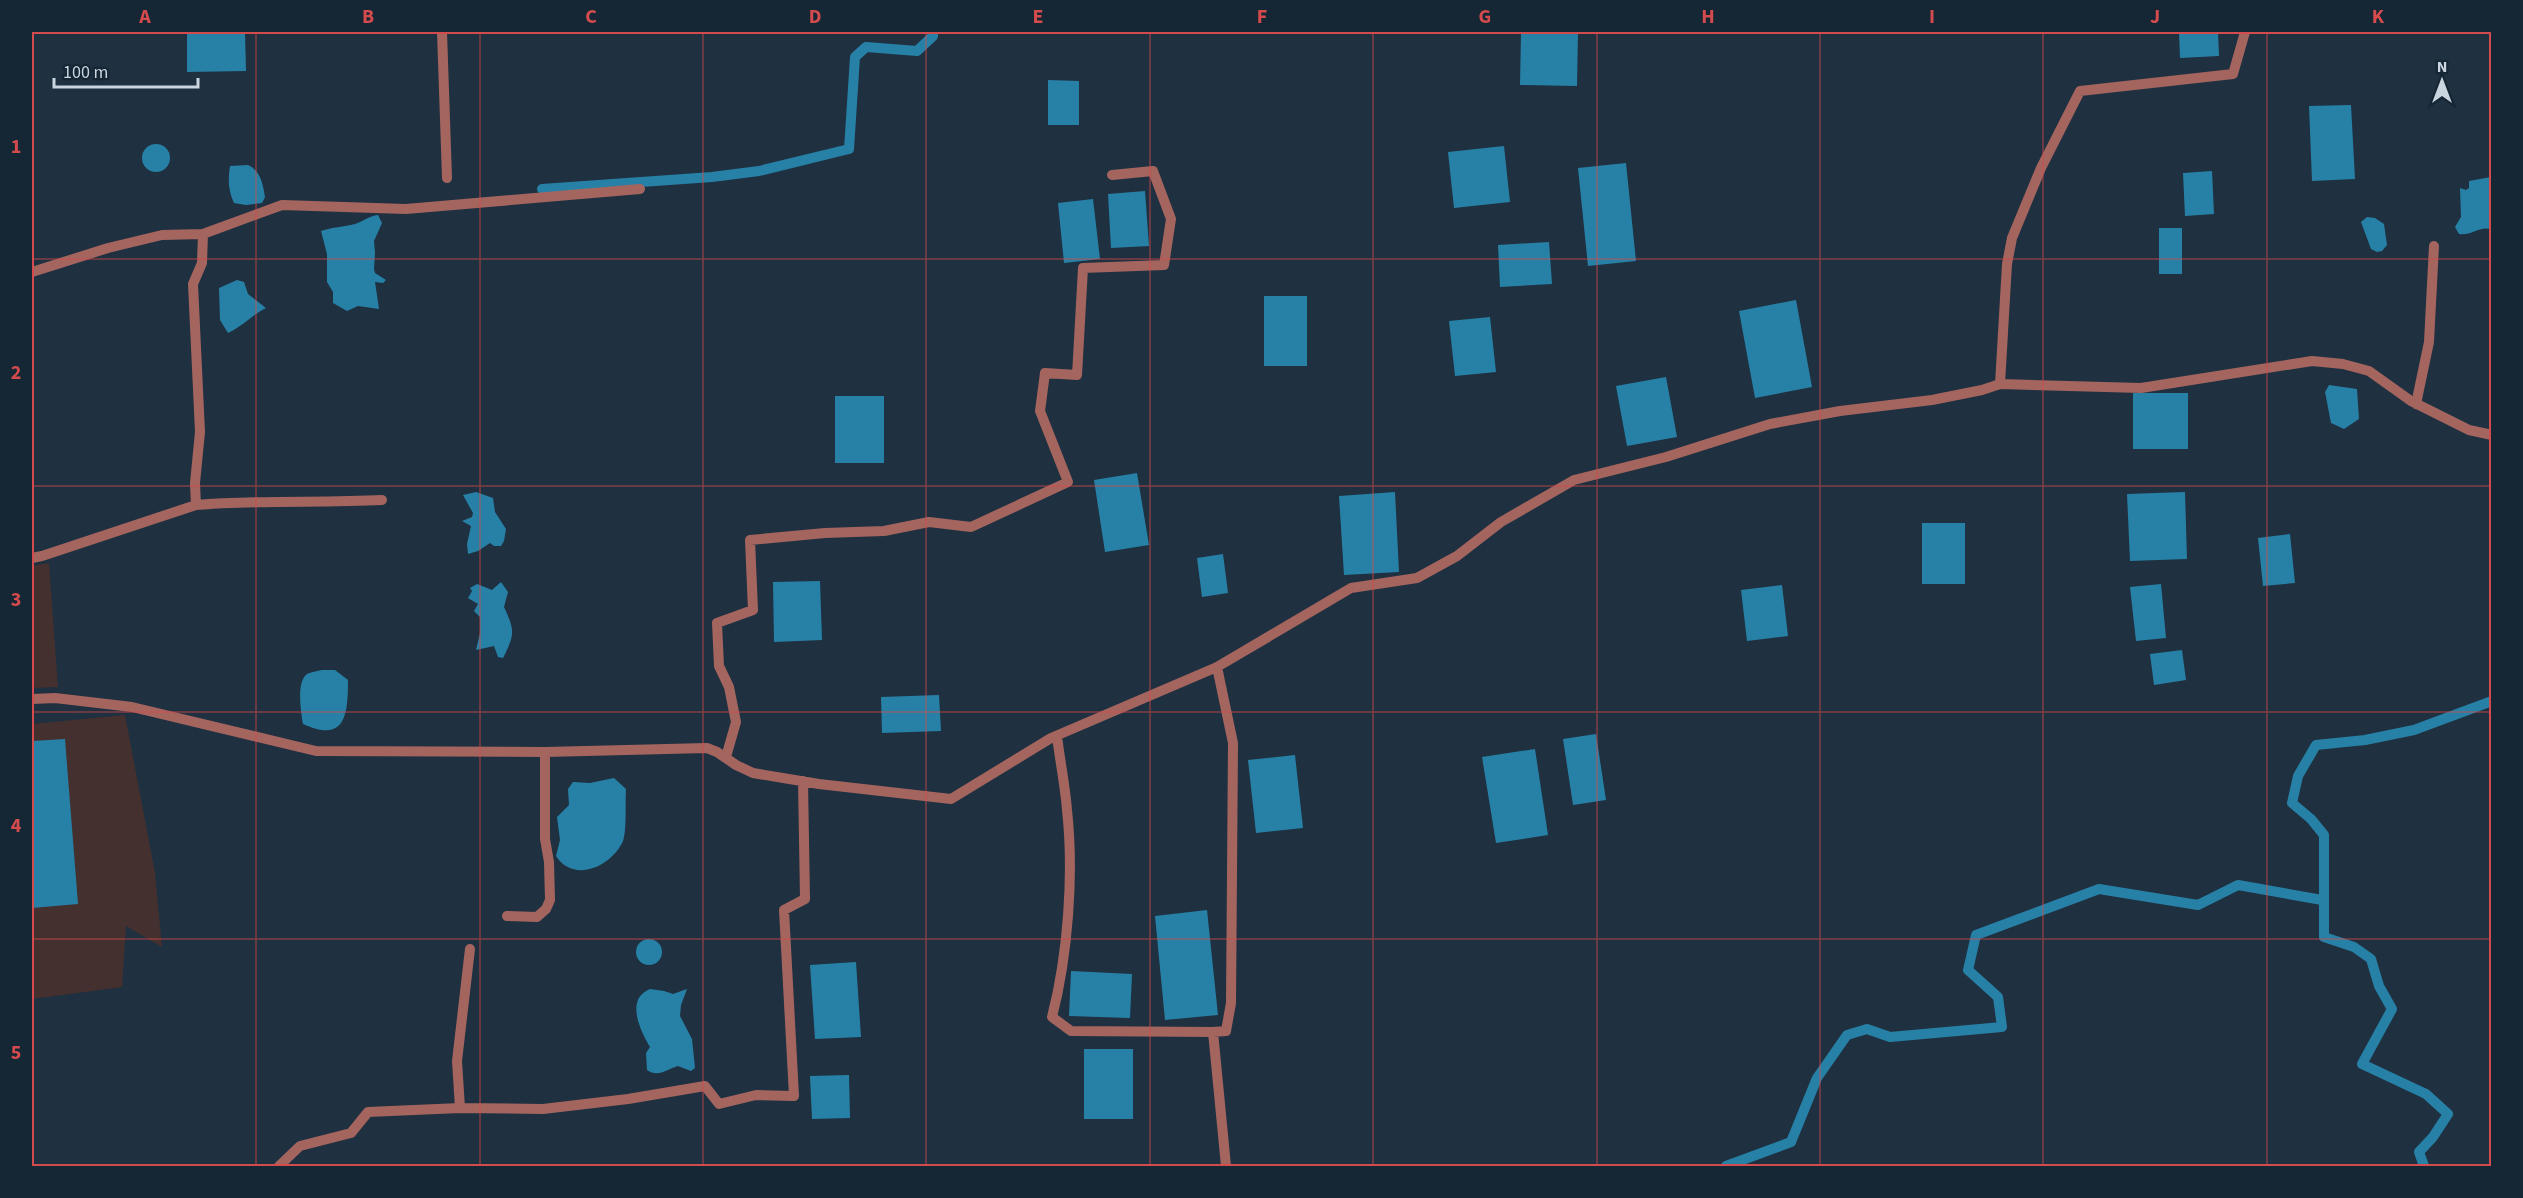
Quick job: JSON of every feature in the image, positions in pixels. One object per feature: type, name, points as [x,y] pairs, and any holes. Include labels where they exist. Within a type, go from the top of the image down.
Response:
[{"type":"street","points":[[442,32],[447,178]]},
{"type":"street","points":[[2000,384],[2007,264],[2012,238],[2041,168],[2080,91],[2233,74],[2245,32]]},
{"type":"street","points":[[726,758],[736,722],[729,687],[719,666],[717,623],[753,610],[750,540],[825,533],[884,531],[929,522],[971,527],[1068,482],[1040,411],[1045,373],[1077,375],[1083,268],[1164,266],[1171,219],[1154,171],[1112,175]]},
{"type":"street","points":[[32,272],[108,248],[162,235],[203,234],[282,205],[406,208],[640,189]]},
{"type":"street","points":[[196,505],[195,483],[200,432],[193,284],[202,263],[203,234]]},
{"type":"street","points":[[2416,404],[2429,342],[2434,246]]},
{"type":"street","points":[[32,699],[55,698],[132,707],[316,751],[545,752],[707,748],[753,773],[951,799],[1057,736],[1217,667],[1351,588],[1417,578],[1457,556],[1501,522],[1574,480],[1666,457],[1770,424],[1840,411],[1932,400],[2000,384],[2141,388],[2312,361],[2343,364],[2369,370],[2416,404],[2469,430],[2492,435]]},
{"type":"street","points":[[32,558],[196,505],[248,501],[305,503],[382,500]]},
{"type":"street","points":[[1057,736],[1068,812],[1070,873],[1061,981],[1052,1017],[1071,1031],[1226,1031],[1231,1003],[1233,743],[1217,667]]},
{"type":"street","points":[[507,916],[537,917],[546,909],[550,900],[549,862],[545,839],[545,752]]},
{"type":"street","points":[[279,1167],[300,1146],[351,1133],[368,1112],[565,1107],[705,1086],[719,1104],[756,1095],[794,1096],[784,910],[805,899],[803,781]]},
{"type":"street","points":[[460,1108],[457,1061],[470,949]]},
{"type":"street","points":[[1213,1032],[1226,1167]]},
{"type":"shaded area","points":[[49,563],[58,687],[32,688],[32,566]]},
{"type":"shaded area","points":[[125,715],[155,873],[162,947],[126,926],[122,987],[32,999],[32,724]]},
{"type":"water","points":[[187,32],[245,32],[246,71],[187,72]]},
{"type":"water","points":[[1521,32],[1578,32],[1577,86],[1520,85]]},
{"type":"water","points":[[2179,32],[2218,32],[2219,56],[2180,58]]},
{"type":"water","points":[[1048,80],[1079,81],[1079,125],[1048,125]]},
{"type":"water","points":[[2351,105],[2355,179],[2312,181],[2309,106]]},
{"type":"water","points":[[156,144],[166,148],[170,158],[166,168],[156,172],[146,168],[142,158],[146,148]]},
{"type":"water","points":[[1504,146],[1510,202],[1454,208],[1448,152]]},
{"type":"water","points":[[1626,163],[1636,261],[1588,266],[1578,168]]},
{"type":"water","points":[[248,165],[258,174],[265,197],[262,203],[246,205],[234,203],[229,185],[230,166]]},
{"type":"water","points":[[2212,171],[2214,214],[2185,216],[2183,173]]},
{"type":"water","points":[[2491,177],[2491,229],[2459,234],[2455,227],[2461,217],[2460,188],[2466,190],[2469,188],[2469,181]]},
{"type":"water","points":[[1145,191],[1149,246],[1111,248],[1108,194]]},
{"type":"water","points":[[1093,199],[1100,259],[1064,263],[1058,203]]},
{"type":"water","points":[[378,215],[382,223],[374,241],[374,269],[375,273],[386,280],[383,283],[375,282],[379,309],[358,306],[347,311],[333,303],[333,292],[327,282],[327,254],[321,231],[355,224]]},
{"type":"water","points":[[2367,217],[2375,218],[2384,224],[2387,245],[2382,251],[2377,252],[2371,249],[2361,222]]},
{"type":"water","points":[[2159,228],[2182,228],[2182,274],[2159,274]]},
{"type":"water","points":[[1549,242],[1552,284],[1500,287],[1498,245]]},
{"type":"water","points":[[237,280],[244,282],[248,294],[266,308],[228,333],[220,320],[219,288]]},
{"type":"water","points":[[1264,296],[1307,296],[1307,366],[1264,366]]},
{"type":"water","points":[[1796,300],[1812,387],[1755,398],[1739,311]]},
{"type":"water","points":[[1490,317],[1496,372],[1455,376],[1449,321]]},
{"type":"water","points":[[1666,377],[1677,437],[1627,446],[1616,386]]},
{"type":"water","points":[[2329,385],[2357,389],[2359,419],[2344,429],[2331,423],[2325,392]]},
{"type":"water","points":[[2133,393],[2188,393],[2188,449],[2133,449]]},
{"type":"water","points":[[835,396],[884,396],[884,463],[835,463]]},
{"type":"water","points":[[1137,473],[1149,545],[1105,552],[1094,480]]},
{"type":"water","points":[[476,492],[493,498],[495,512],[506,529],[501,546],[494,546],[490,543],[468,554],[467,544],[471,526],[462,521],[472,517],[473,513],[463,495]]},
{"type":"water","points":[[1395,492],[1399,572],[1344,575],[1339,496]]},
{"type":"water","points":[[2185,492],[2187,559],[2130,561],[2127,494]]},
{"type":"water","points":[[1922,523],[1965,523],[1965,584],[1922,584]]},
{"type":"water","points":[[2290,534],[2295,583],[2263,586],[2258,538]]},
{"type":"water","points":[[1223,554],[1228,593],[1202,597],[1197,558]]},
{"type":"water","points":[[820,581],[822,640],[774,642],[773,582]]},
{"type":"water","points":[[501,582],[508,592],[504,607],[512,627],[510,643],[503,658],[498,657],[494,646],[476,650],[480,633],[480,617],[474,611],[478,604],[468,598],[472,591],[470,588],[477,584],[492,590]]},
{"type":"water","points":[[2161,584],[2166,638],[2136,641],[2130,587]]},
{"type":"water","points":[[1782,585],[1788,636],[1747,641],[1741,590]]},
{"type":"water","points":[[2182,650],[2186,680],[2154,685],[2150,654]]},
{"type":"water","points":[[335,670],[348,680],[345,715],[336,728],[328,730],[303,724],[300,705],[300,690],[304,678],[309,673]]},
{"type":"water","points":[[939,695],[941,731],[882,733],[881,697]]},
{"type":"water","points":[[1596,734],[1606,800],[1573,805],[1563,739]]},
{"type":"water","points":[[65,739],[78,904],[32,908],[32,741]]},
{"type":"water","points":[[1535,749],[1548,835],[1496,843],[1482,757]]},
{"type":"water","points":[[1295,755],[1303,828],[1256,833],[1248,760]]},
{"type":"water","points":[[614,778],[626,789],[623,841],[618,850],[602,864],[582,870],[573,869],[556,856],[560,840],[557,817],[569,805],[568,789],[573,782],[590,783]]},
{"type":"water","points":[[1207,910],[1218,1015],[1165,1020],[1155,916]]},
{"type":"water","points":[[649,939],[658,943],[662,952],[658,961],[649,965],[640,961],[636,952],[640,943]]},
{"type":"water","points":[[856,962],[861,1037],[815,1039],[810,965]]},
{"type":"water","points":[[1071,971],[1132,974],[1130,1018],[1069,1016]]},
{"type":"water","points":[[650,989],[673,994],[687,989],[680,1016],[692,1039],[695,1068],[691,1071],[678,1066],[659,1073],[647,1070],[646,1053],[650,1047],[639,1024],[636,1007],[642,994]]},
{"type":"water","points":[[1084,1049],[1133,1049],[1133,1119],[1084,1119]]},
{"type":"water","points":[[849,1075],[850,1118],[812,1119],[810,1076]]},
{"type":"waterway","points":[[542,189],[712,177],[759,171],[849,149],[855,57],[866,47],[917,51],[933,36],[933,32]]},
{"type":"waterway","points":[[2424,1166],[2419,1152],[2433,1137],[2448,1114],[2426,1094],[2362,1064],[2392,1009],[2379,986],[2371,959],[2354,947],[2324,937],[2324,835],[2311,819],[2292,803],[2298,776],[2316,745],[2365,740],[2414,730],[2492,701]]},
{"type":"waterway","points":[[1726,1166],[1791,1142],[1817,1078],[1847,1035],[1867,1029],[1890,1037],[2002,1027],[1998,997],[1968,970],[1976,935],[2099,889],[2198,905],[2238,885],[2322,900]]}]
